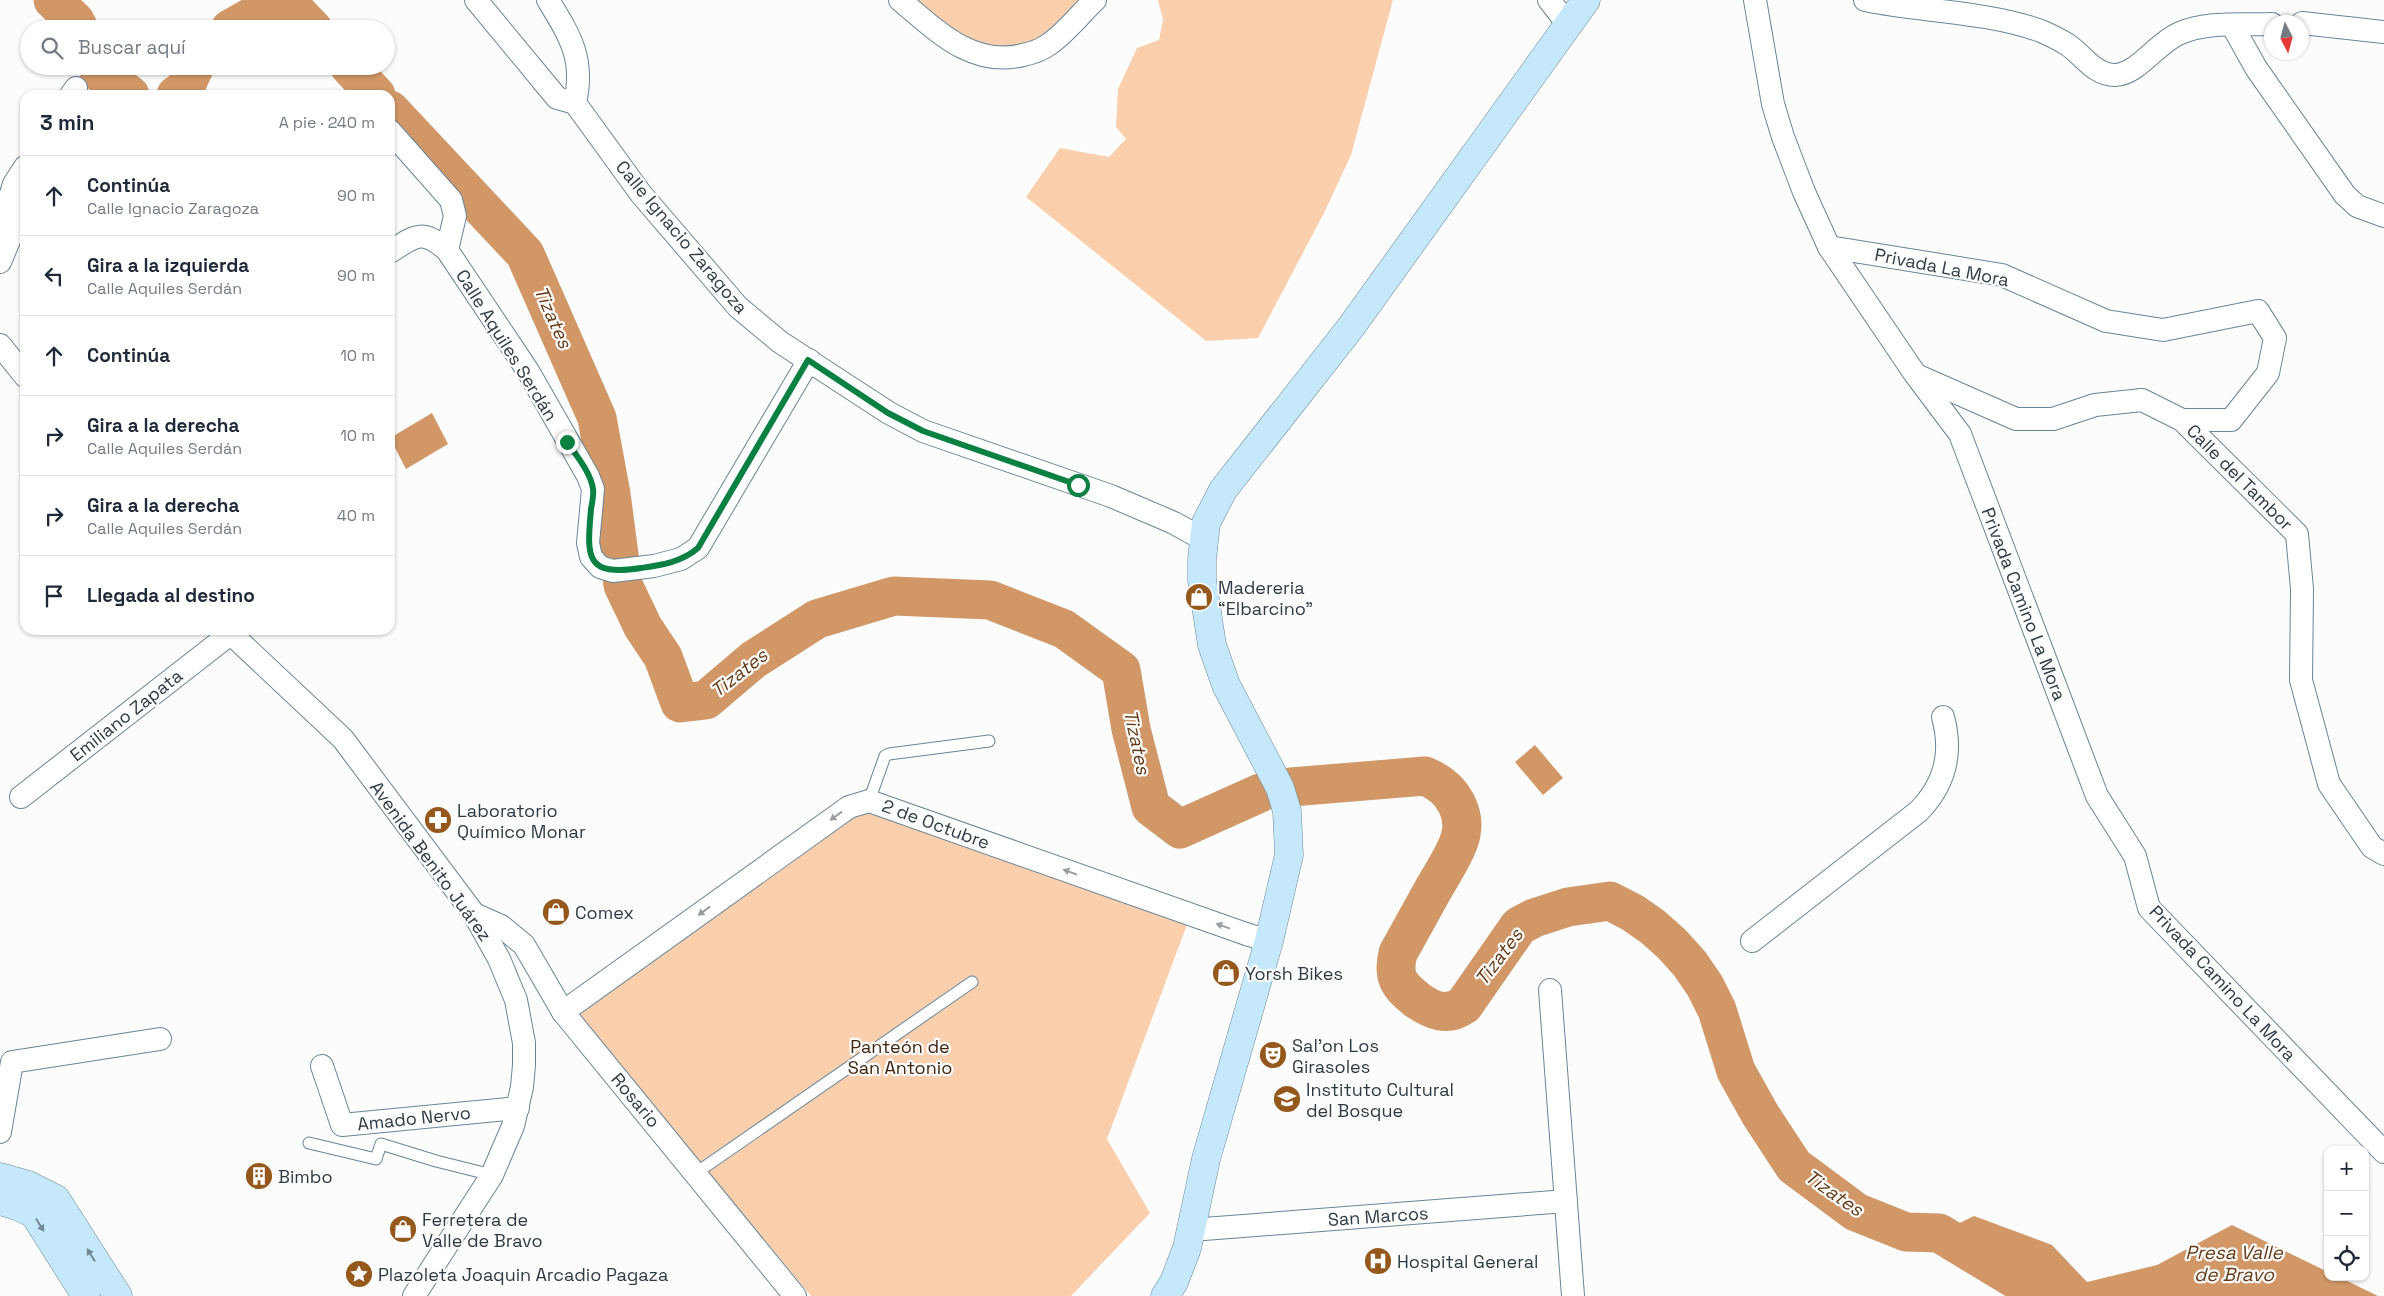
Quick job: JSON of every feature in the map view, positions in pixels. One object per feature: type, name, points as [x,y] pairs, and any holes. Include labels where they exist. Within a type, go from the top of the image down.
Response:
[{"type":"main road","points":[[1166,1296],[1181,1265],[1191,1230],[1206,1159],[1269,941],[1289,855],[1287,811],[1280,788],[1226,685],[1212,644],[1202,580],[1203,539],[1213,507],[1223,490],[1351,327],[1567,23],[1586,0]]},
{"type":"main road","points":[[0,1177],[28,1185],[56,1199],[118,1296]]},
{"type":"main road","points":[[0,1201],[34,1214],[86,1296]]},
{"type":"street","points":[[476,0],[557,98],[575,103],[579,75],[575,49],[570,35],[548,0]]},
{"type":"street","points":[[900,0],[957,46],[983,56],[1000,58],[1033,52],[1048,45],[1095,0]]},
{"type":"street","points":[[1549,0],[1567,23]]},
{"type":"street","name":"Privada Camino La Mora","points":[[1755,0],[1766,70],[1780,129],[1793,165],[1830,247],[1915,374],[1960,434],[2097,796],[2134,856],[2149,908],[2384,1152]]},
{"type":"street","points":[[1865,0],[2003,20],[2039,31],[2069,46],[2097,70],[2114,75],[2132,70],[2151,52],[2177,35],[2207,26],[2264,24]]},
{"type":"street","points":[[2309,24],[2384,32]]},
{"type":"street","points":[[2232,25],[2256,68],[2344,195],[2366,211],[2384,216]]},
{"type":"street","name":"Calle Ignacio Zaragoza","points":[[575,103],[641,194],[738,307],[780,342],[888,413],[923,431],[1111,496],[1174,523],[1203,539]]},
{"type":"street","points":[[395,137],[451,200],[455,216],[447,250],[432,237],[421,236],[407,241],[395,249]]},
{"type":"street","points":[[0,262],[10,238],[8,200],[14,184],[20,175]]},
{"type":"street","name":"Privada La Mora","points":[[1830,247],[2002,275],[2106,321],[2163,330],[2258,311],[2275,338],[2268,373],[2231,420],[2182,420]]},
{"type":"street","name":"Calle Aquiles Serdán","points":[[447,250],[528,371],[588,476],[593,489],[589,550],[600,567],[613,571],[638,569],[681,559],[698,548],[808,360]]},
{"type":"street","points":[[0,345],[20,370]]},
{"type":"street","name":"Calle del Tambor","points":[[1915,374],[2016,419],[2054,419],[2095,405],[2142,400],[2182,420],[2297,534],[2302,589],[2301,680],[2329,784],[2372,846],[2384,854]]},
{"type":"street","name":"Emiliano Zapata","points":[[21,797],[225,635]]},
{"type":"street","name":"Avenida Benito Juárez","points":[[232,635],[343,740],[474,914],[509,979],[520,1014],[524,1043],[524,1065],[518,1108],[507,1144],[492,1174],[414,1296]]},
{"type":"street","points":[[1752,942],[1919,811],[1928,801],[1936,790],[1947,765],[1947,733],[1943,717]]},
{"type":"street","name":"2 de Octubre","points":[[563,1012],[849,806],[869,800],[1269,941]]},
{"type":"street","name":"Rosario","points":[[474,914],[501,926],[524,945],[563,1012],[795,1296]]},
{"type":"street","points":[[1550,990],[1573,1296]]},
{"type":"street","points":[[0,1132],[12,1062],[160,1039]]},
{"type":"street","name":"Amado Nervo","points":[[322,1066],[342,1126],[518,1108]]},
{"type":"street","name":"San Marcos","points":[[1191,1230],[1566,1201]]},
{"type":"lane","points":[[869,800],[885,756],[889,754],[989,742]]},
{"type":"lane","points":[[696,1173],[972,982]]},
{"type":"lane","points":[[310,1143],[376,1159],[381,1144],[436,1161],[492,1174]]},
{"type":"green space","points":[[918,0],[1088,0],[1071,15],[1028,46],[983,47],[940,23]]},
{"type":"green space","points":[[1158,0],[1393,0],[1351,155],[1324,213],[1258,338],[1206,341],[1026,197],[1060,148],[1109,157],[1126,139],[1116,127],[1118,89],[1137,48],[1159,40],[1163,20]]},
{"type":"green space","name":"Panteón de San Antonio","points":[[865,808],[1188,922],[1107,1139],[1150,1213],[1071,1296],[811,1296],[574,1012]]},
{"type":"water","points":[[432,413],[448,444],[406,469],[395,448],[395,435]]},
{"type":"water","points":[[1535,745],[1563,778],[1543,795],[1515,762]]},
{"type":"water","name":"Presa Valle de Bravo","points":[[1974,1216],[2052,1245],[2087,1282],[2157,1265],[2232,1225],[2324,1270],[2324,1281],[2347,1281],[2378,1296],[2013,1296],[2007,1267],[1939,1233]]},
{"type":"waterway","name":"Tizates","points":[[53,0],[74,20]]},
{"type":"waterway","name":"Tizates","points":[[246,20],[269,7],[290,5],[304,20]]},
{"type":"waterway","name":"Tizates","points":[[103,75],[123,90]]},
{"type":"waterway","name":"Tizates","points":[[184,90],[191,75]]},
{"type":"waterway","name":"Tizates","points":[[357,75],[371,90]]},
{"type":"waterway","name":"Tizates","points":[[395,115],[525,254],[597,418],[611,494],[623,585],[643,627],[663,657],[680,703],[706,700],[753,660],[817,619],[894,596],[990,600],[1064,629],[1121,670],[1131,729],[1151,807],[1180,829],[1260,793]]},
{"type":"waterway","name":"Tizates","points":[[1291,787],[1425,776],[1443,787],[1456,803],[1462,822],[1458,844],[1398,953],[1396,970],[1398,980],[1405,990],[1417,1000],[1434,1010],[1446,1012],[1458,1009],[1464,1005],[1519,926],[1534,918],[1568,907],[1610,901],[1633,913],[1653,927],[1690,964],[1705,986],[1717,1010],[1736,1071],[1760,1114],[1794,1166],[1856,1212],[1906,1232],[1939,1233],[2043,1296]]},
{"type":"place","name":"Madereria “Elbarcino”","points":[[1199,597]]},
{"type":"place","name":"Laboratorio Químico Monar","points":[[438,820]]},
{"type":"place","name":"Comex","points":[[556,912]]},
{"type":"place","name":"Yorsh Bikes","points":[[1226,973]]},
{"type":"place","name":"Sal'on Los Girasoles","points":[[1273,1055]]},
{"type":"place","name":"Instituto Cultural del Bosque","points":[[1287,1099]]},
{"type":"place","name":"Bimbo","points":[[259,1176]]},
{"type":"place","name":"Ferretera de Valle de Bravo","points":[[403,1229]]},
{"type":"place","name":"Hospital General","points":[[1378,1261]]},
{"type":"place","name":"Plazoleta Joaquin Arcadio Pagaza","points":[[359,1274]]},
{"type":"route","points":[[567,442],[588,476],[593,489],[588,543],[591,557],[600,567],[613,571],[638,569],[681,559],[698,548],[808,360],[888,413],[923,431],[1078,485]]}]
